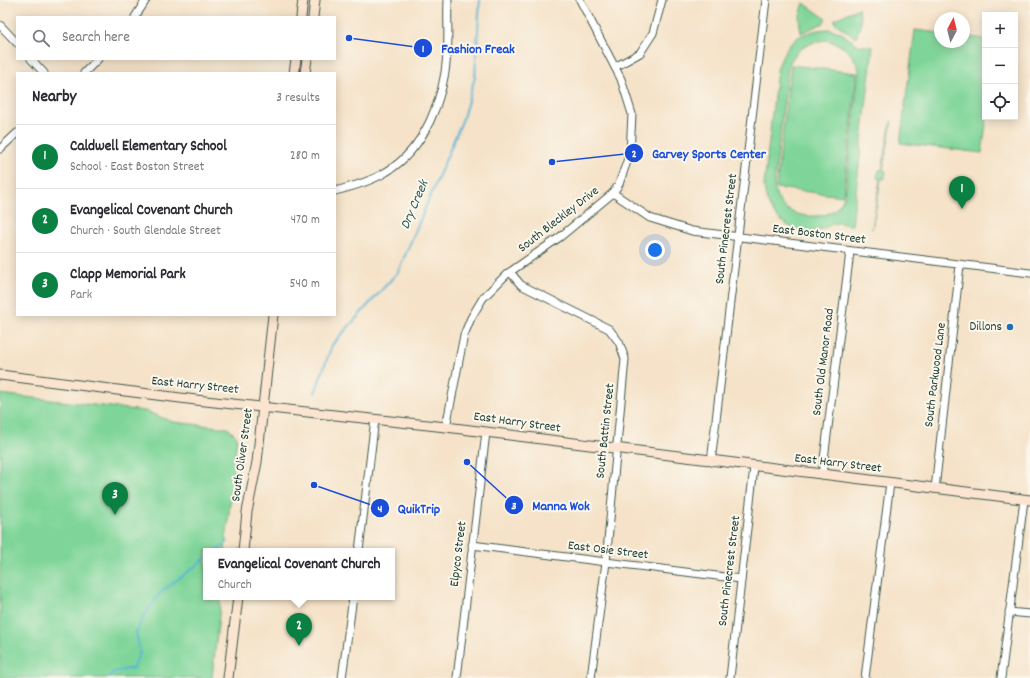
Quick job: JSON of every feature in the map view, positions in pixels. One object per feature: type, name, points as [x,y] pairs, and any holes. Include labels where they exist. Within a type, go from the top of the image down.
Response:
[{"type":"main road","points":[[301,16],[303,0]]},
{"type":"main road","points":[[313,16],[315,0]]},
{"type":"main road","points":[[294,72],[296,60]]},
{"type":"main road","points":[[305,72],[307,60]]},
{"type":"main road","name":"South Oliver Street","points":[[243,548],[263,406],[273,316]]},
{"type":"main road","name":"East Harry Street","points":[[0,375],[446,427],[711,462],[1027,500]]},
{"type":"main road","points":[[228,678],[238,600]]},
{"type":"street","points":[[136,16],[146,0]]},
{"type":"street","points":[[336,191],[386,172],[407,155],[427,127],[439,98],[444,77],[447,55],[448,0]]},
{"type":"street","name":"South Bleckley Drive","points":[[446,427],[464,335],[471,318],[483,298],[510,272],[560,237],[613,193],[619,184],[630,153],[632,114],[621,79],[580,0]]},
{"type":"street","points":[[615,67],[640,53],[653,33],[662,0]]},
{"type":"street","name":"South Pinecrest Street","points":[[711,462],[766,0]]},
{"type":"street","points":[[0,25],[16,42]]},
{"type":"street","points":[[32,60],[43,72]]},
{"type":"street","points":[[85,72],[97,60]]},
{"type":"street","points":[[0,149],[16,134]]},
{"type":"street","name":"East Boston Street","points":[[613,193],[650,218],[692,231],[1030,274]]},
{"type":"street","name":"South Old Manor Road","points":[[822,475],[850,252]]},
{"type":"street","name":"South Parkwood Lane","points":[[934,489],[960,265]]},
{"type":"street","name":"South Battin Street","points":[[510,272],[521,285],[609,329],[618,342],[625,360],[606,562],[591,678]]},
{"type":"street","points":[[359,548],[375,419]]},
{"type":"street","name":"Elpyco Street","points":[[457,678],[486,432]]},
{"type":"street","name":"South Pinecrest Street","points":[[730,678],[754,467]]},
{"type":"street","points":[[865,678],[890,483]]},
{"type":"street","points":[[1001,678],[1009,612],[1027,500]]},
{"type":"street","name":"East Osie Street","points":[[472,545],[742,580]]},
{"type":"street","points":[[342,678],[353,600]]},
{"type":"street","points":[[1009,612],[1030,614]]},
{"type":"green space","points":[[804,3],[825,18],[825,22],[801,33],[799,18]]},
{"type":"green space","points":[[859,8],[861,23],[856,38],[835,23],[835,19]]},
{"type":"green space","points":[[829,29],[840,32],[858,45],[873,47],[852,225],[837,223],[816,231],[806,231],[796,229],[780,220],[769,204],[765,195],[764,185],[777,70],[785,52],[796,39],[802,35]],"holes":[[[826,40],[838,44],[847,50],[859,69],[845,195],[838,206],[830,213],[820,216],[807,216],[794,213],[784,207],[778,198],[774,185],[788,68],[794,56],[802,48],[813,43]]]},
{"type":"green space","points":[[915,30],[934,32],[934,48],[970,48],[970,37],[982,39],[982,120],[987,120],[982,153],[900,143]]},
{"type":"green space","points":[[791,65],[857,73],[843,196],[776,188]]},
{"type":"green space","points":[[891,121],[883,170],[886,171],[884,179],[881,179],[872,229],[880,179],[877,178],[879,170],[882,170]]},
{"type":"green space","points":[[0,394],[145,411],[173,422],[228,428],[237,437],[225,548],[203,548],[203,600],[221,600],[212,678],[0,678]]},
{"type":"waterway","name":"Dry Creek","points":[[315,393],[332,345],[398,272],[462,121],[475,77],[480,0]]},
{"type":"waterway","name":"Dry Creek","points":[[220,548],[228,542]]},
{"type":"waterway","name":"Dry Creek","points":[[109,678],[113,672],[133,668],[140,652],[136,632],[143,617],[161,592],[203,560]]},
{"type":"place","name":"Fashion Freak","points":[[349,38]]},
{"type":"place","name":"Garvey Sports Center","points":[[552,162]]},
{"type":"place","name":"Caldwell Elementary School","points":[[962,209]]},
{"type":"place","name":"Dillons","points":[[1010,327]]},
{"type":"place","name":"Manna Wok","points":[[467,462]]},
{"type":"place","name":"QuikTrip","points":[[314,485]]},
{"type":"place","name":"Clapp Memorial Park","points":[[115,515]]},
{"type":"place","name":"Evangelical Covenant Church","points":[[299,646]]}]
